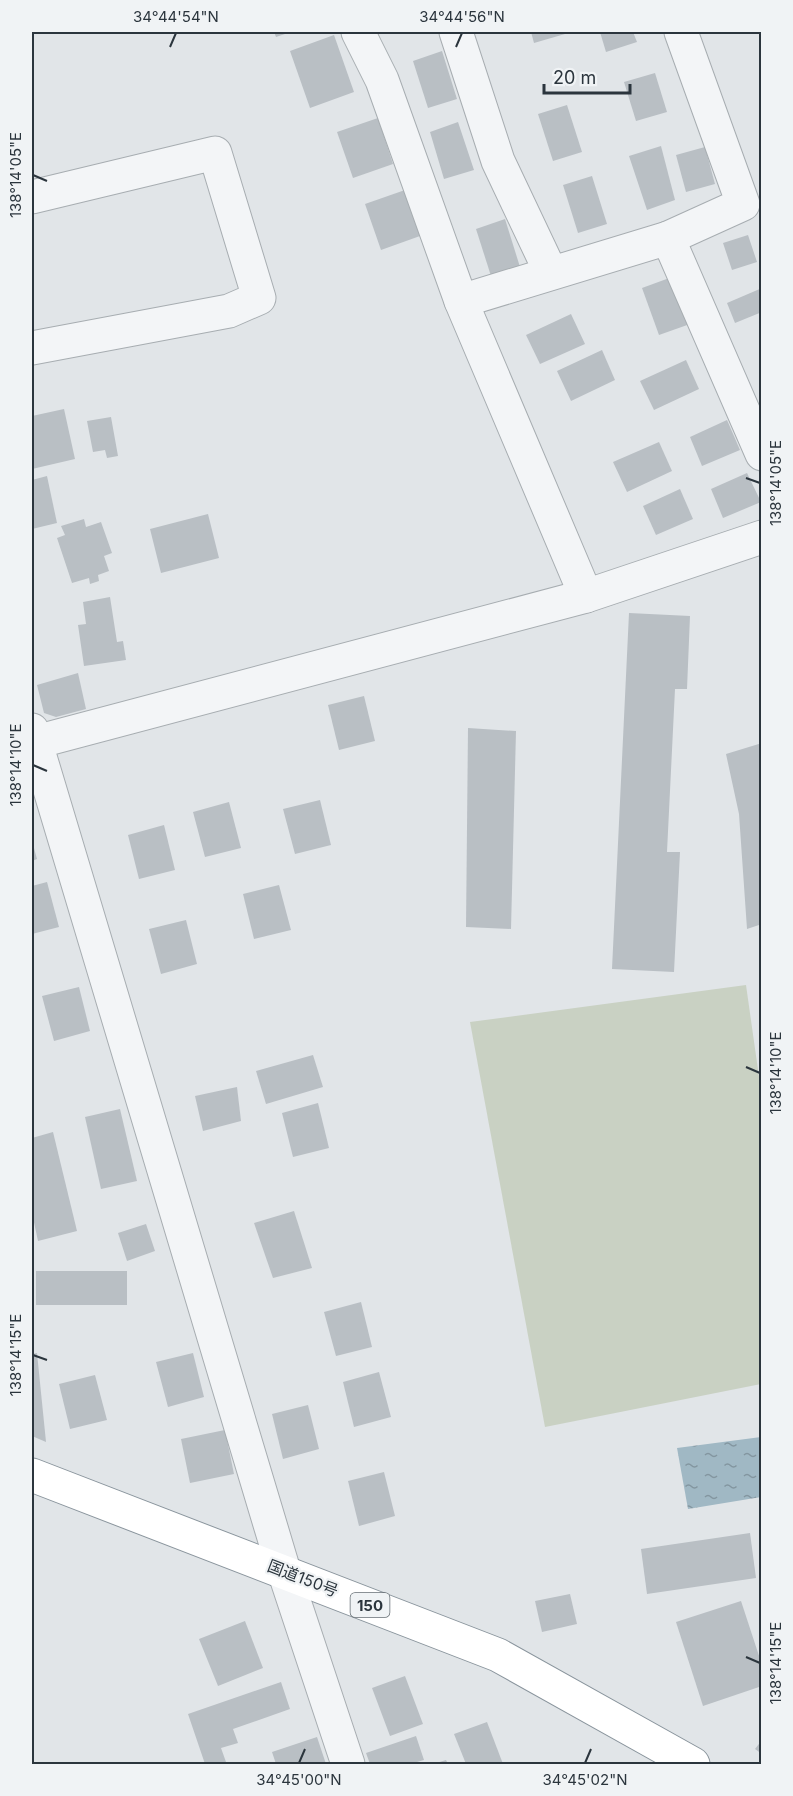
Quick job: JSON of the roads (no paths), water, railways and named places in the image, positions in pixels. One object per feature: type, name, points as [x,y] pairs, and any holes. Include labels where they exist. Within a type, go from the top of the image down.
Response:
[{"type":"highway","name":"国道150号","points":[[32,1475],[498,1655],[693,1764]]},
{"type":"street","points":[[358,32],[382,80],[461,301],[586,596]]},
{"type":"street","points":[[456,32],[498,161],[550,273]]},
{"type":"street","points":[[461,301],[668,238],[743,204],[681,32]]},
{"type":"street","points":[[32,197],[215,153],[259,298],[228,311],[32,348]]},
{"type":"street","points":[[668,238],[762,454]]},
{"type":"street","points":[[348,1764],[284,1571],[34,736],[586,596],[762,537]]},
{"type":"water","points":[[761,1437],[761,1497],[688,1509],[677,1448]]}]
